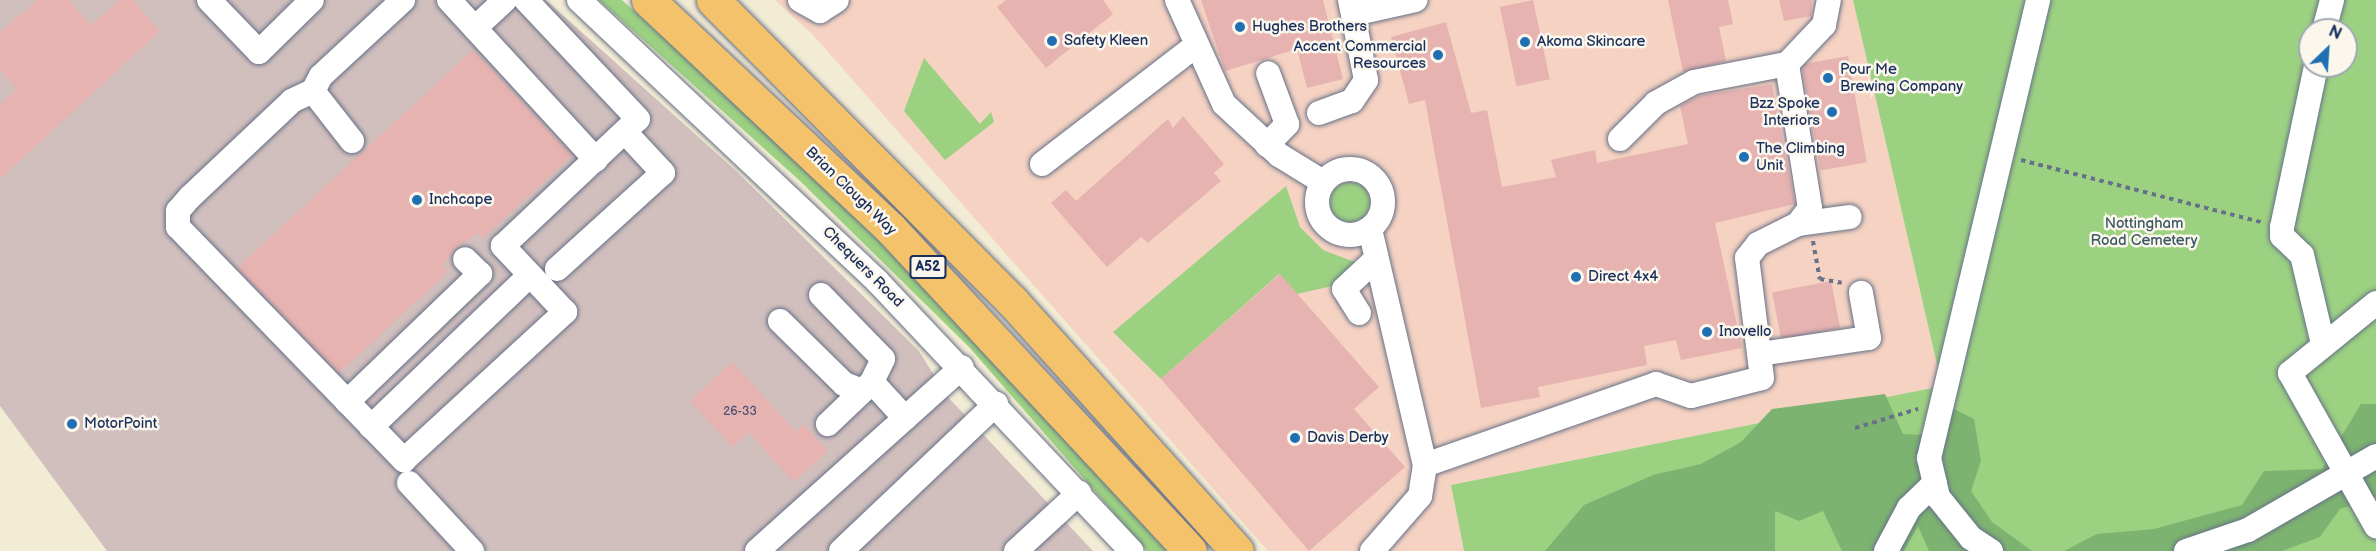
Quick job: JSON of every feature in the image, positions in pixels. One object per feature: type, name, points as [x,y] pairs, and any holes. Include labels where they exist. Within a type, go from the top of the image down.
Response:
[{"type":"highway","name":"Brian Clough Way","points":[[648,0],[891,229],[1190,551]]},
{"type":"highway","name":"A52","points":[[713,0],[764,57],[1012,301],[1237,551]]},
{"type":"street","points":[[209,0],[259,52],[312,0]]},
{"type":"street","points":[[403,0],[321,76],[313,91],[292,101],[177,211],[178,227],[404,460],[566,312],[503,246],[638,119],[526,0]]},
{"type":"street","points":[[449,0],[596,160]]},
{"type":"street","points":[[475,28],[505,0]]},
{"type":"street","name":"Chequers Road","points":[[579,0],[753,160],[962,367],[1131,551]]},
{"type":"street","points":[[800,0],[820,11],[837,0]]},
{"type":"street","points":[[1177,0],[1195,46],[1224,104],[1267,146],[1323,182]]},
{"type":"street","points":[[1318,113],[1362,91],[1366,68],[1351,7],[1415,0]]},
{"type":"street","points":[[1620,139],[1656,103],[1694,82],[1787,64],[1824,26],[1829,0]]},
{"type":"street","points":[[1991,551],[1971,538],[1938,497],[1929,458],[2003,156],[2038,0]]},
{"type":"street","points":[[2327,18],[2332,0]]},
{"type":"street","points":[[1042,164],[1195,46]]},
{"type":"street","points":[[1787,64],[1811,218]]},
{"type":"street","points":[[1267,146],[1287,124],[1268,73]]},
{"type":"street","points":[[2313,78],[2282,236],[2302,255],[2323,345]]},
{"type":"street","points":[[313,91],[352,141]]},
{"type":"street","points":[[557,269],[663,173],[625,132]]},
{"type":"street","points":[[1349,169],[1376,182],[1382,211],[1370,229],[1350,235],[1330,229],[1318,212],[1323,182],[1349,169]]},
{"type":"street","points":[[1425,465],[1656,384],[1691,396],[1762,378],[1747,258],[1758,244],[1811,218],[1850,217]]},
{"type":"street","points":[[1370,229],[1425,465],[1420,496],[1372,551]]},
{"type":"street","points":[[347,402],[480,274],[465,259]]},
{"type":"street","points":[[1359,313],[1344,289],[1376,259]]},
{"type":"street","points":[[371,427],[530,275]]},
{"type":"street","points":[[1760,354],[1869,338],[1861,293]]},
{"type":"street","points":[[821,295],[883,359],[867,387],[828,423]]},
{"type":"street","points":[[2376,303],[2292,369],[2291,380],[2376,526]]},
{"type":"street","points":[[780,321],[844,384],[867,387],[906,418]]},
{"type":"street","points":[[758,551],[962,367]]},
{"type":"street","points":[[841,551],[996,404]]},
{"type":"street","points":[[2186,551],[2248,530],[2376,456]]},
{"type":"street","points":[[409,483],[472,551]]},
{"type":"street","points":[[1886,551],[1909,508],[1935,483]]},
{"type":"street","points":[[1026,548],[1079,493]]},
{"type":"path","points":[[2003,156],[2282,227]]},
{"type":"path","points":[[1817,267],[1820,279]]},
{"type":"path","points":[[1855,428],[1941,402]]},
{"type":"shaded area","points":[[0,0],[546,0],[735,170],[919,351],[947,396],[1093,551],[107,551],[0,406]]},
{"type":"shaded area","points":[[775,0],[1853,0],[1942,386],[1451,485],[1464,551],[1268,551],[813,35]]},
{"type":"green space","points":[[599,0],[622,0],[774,137],[971,332],[1167,551],[1147,551],[969,347],[800,181]]},
{"type":"green space","name":"Nottingham Road Cemetery","points":[[1853,0],[2376,0],[2376,551],[1464,551],[1451,485],[1942,386]]},
{"type":"green space","points":[[924,58],[980,124],[991,112],[994,122],[945,160],[904,111]]},
{"type":"green space","points":[[1350,182],[1358,183],[1364,188],[1369,194],[1369,210],[1364,216],[1358,221],[1350,222],[1342,221],[1336,216],[1331,210],[1330,202],[1331,194],[1336,188],[1342,183]]},
{"type":"green space","points":[[1286,186],[1300,227],[1323,250],[1360,264],[1363,279],[1297,294],[1279,274],[1161,379],[1113,332]]},
{"type":"green space","points":[[1885,394],[1903,434],[1926,435],[1952,408],[1974,419],[1981,461],[1971,491],[1992,522],[2032,551],[1929,551],[1918,526],[1904,551],[1842,551],[1823,511],[1799,521],[1775,511],[1775,551],[1545,551],[1584,505],[1653,475],[1701,464],[1741,442],[1772,409]]},
{"type":"green space","points":[[2361,404],[2376,404],[2376,497],[2340,509],[2320,537],[2282,551],[2064,551],[2097,534],[2154,529],[2242,505],[2264,471],[2322,469]]},
{"type":"building","points":[[38,0],[69,0],[91,25],[120,0],[133,0],[160,31],[0,179],[0,104],[17,89],[0,69],[0,32]]},
{"type":"building","name":"Safety Kleen","points":[[1006,0],[1103,0],[1113,14],[1046,68],[997,7]]},
{"type":"building","points":[[1201,0],[1323,0],[1343,79],[1307,88],[1297,49],[1225,71]]},
{"type":"building","name":"Akoma Skincare","points":[[1533,0],[1550,79],[1517,86],[1500,7]]},
{"type":"building","points":[[1668,0],[1728,0],[1733,24],[1719,27],[1726,61],[1683,72]]},
{"type":"building","points":[[1779,0],[1812,0],[1811,16],[1784,21]]},
{"type":"building","points":[[1446,22],[1471,113],[1487,110],[1502,187],[1556,177],[1551,160],[1595,150],[1597,163],[1688,144],[1680,106],[1699,96],[1772,84],[1795,204],[1715,223],[1742,348],[1681,360],[1676,340],[1644,346],[1647,365],[1538,387],[1540,397],[1481,408],[1425,100],[1409,104],[1391,37]]},
{"type":"building","name":"Inchcape","points":[[473,50],[572,156],[483,238],[478,233],[455,249],[442,266],[448,272],[339,373],[237,268]]},
{"type":"building","points":[[1848,56],[1867,162],[1820,171],[1802,64]]},
{"type":"building","points":[[1183,116],[1224,164],[1214,173],[1221,181],[1148,243],[1141,237],[1107,267],[1051,203],[1066,190],[1076,201],[1168,119],[1173,128]]},
{"type":"building","name":"Davis Derby","points":[[1280,274],[1379,387],[1354,409],[1405,467],[1309,551],[1161,379]]},
{"type":"building","points":[[1831,281],[1840,328],[1781,340],[1772,292]]},
{"type":"building","points":[[732,362],[796,432],[803,424],[828,451],[794,482],[748,432],[733,447],[690,401]]},
{"type":"place","name":"Hughes Brothers","points":[[1240,27]]},
{"type":"place","name":"Safety Kleen","points":[[1052,41]]},
{"type":"place","name":"Akoma Skincare","points":[[1525,42]]},
{"type":"place","name":"Accent Commercial Resources","points":[[1438,55]]},
{"type":"place","name":"Pour Me Brewing Company","points":[[1828,78]]},
{"type":"place","name":"Bzz Spoke Interiors","points":[[1832,112]]},
{"type":"place","name":"The Climbing Unit","points":[[1744,157]]},
{"type":"place","name":"Inchcape","points":[[417,200]]},
{"type":"place","name":"Direct 4x4","points":[[1576,277]]},
{"type":"place","name":"Inovello","points":[[1707,332]]},
{"type":"place","name":"MotorPoint","points":[[72,424]]},
{"type":"place","name":"Davis Derby","points":[[1295,438]]}]
